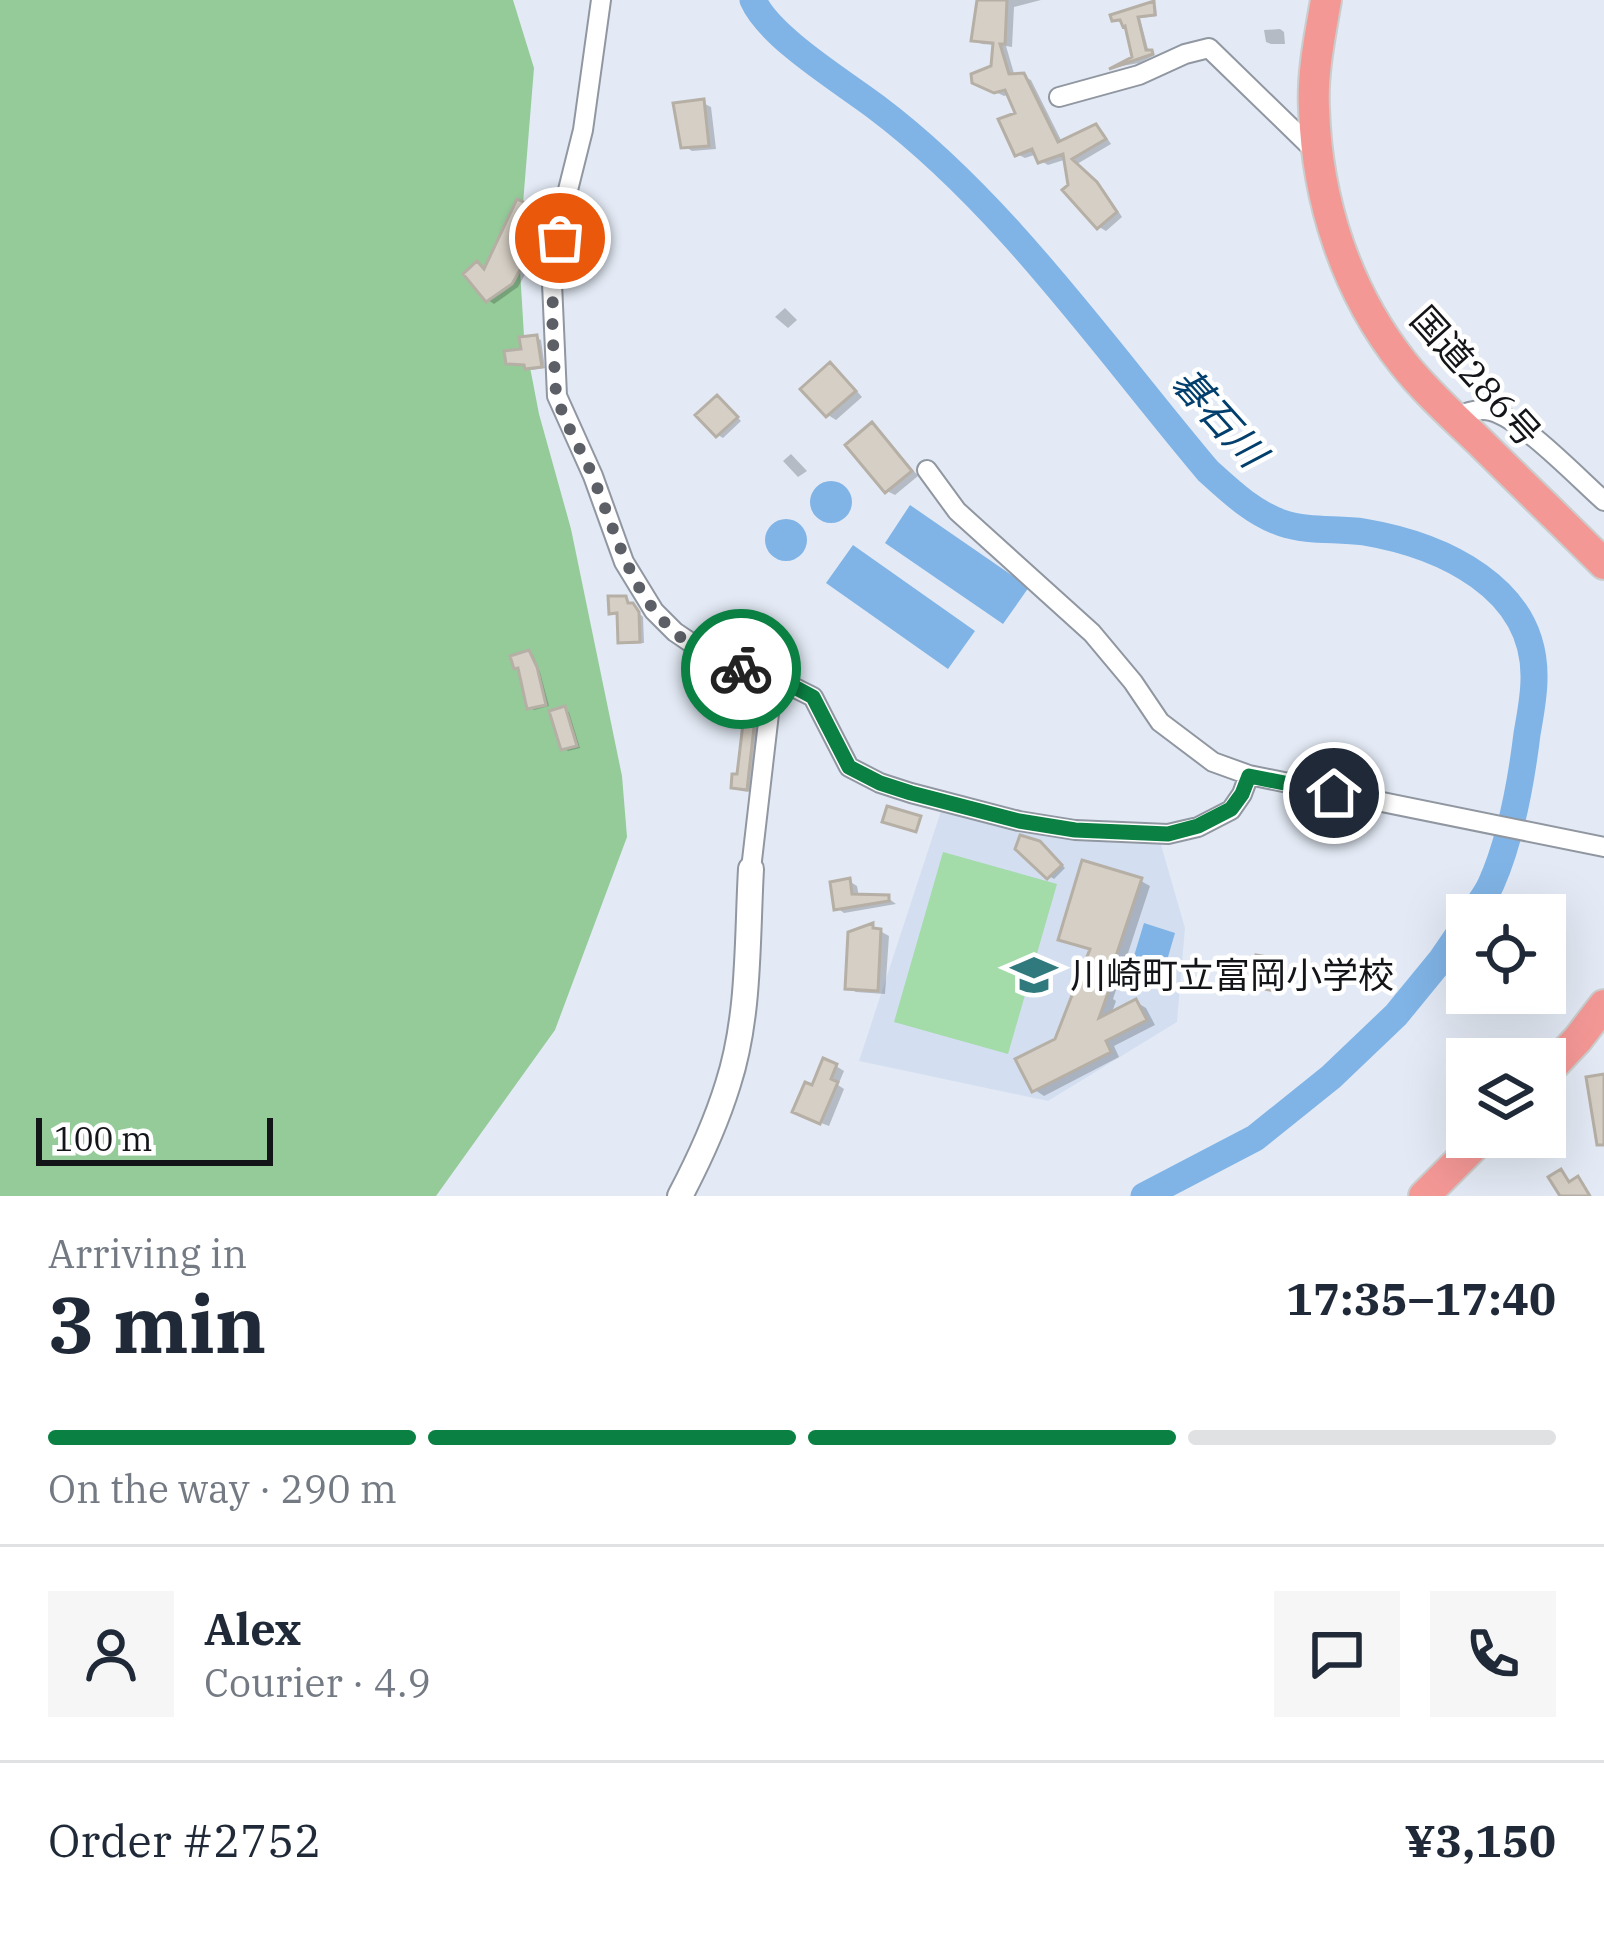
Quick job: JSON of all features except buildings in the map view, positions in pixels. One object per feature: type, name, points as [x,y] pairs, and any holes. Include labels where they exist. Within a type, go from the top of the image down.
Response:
[{"type":"highway","name":"国道286号","points":[[1326,0],[1314,106],[1318,154],[1325,201],[1353,281],[1403,364],[1604,564]]},
{"type":"highway","points":[[1566,1052],[1604,1005]]},
{"type":"highway","points":[[1424,1196],[1463,1158]]},
{"type":"street","points":[[601,0],[584,130],[552,283],[557,396],[624,562],[654,610],[675,632],[718,661],[813,697],[849,767],[911,793],[1075,830],[1168,834],[1198,826],[1231,809],[1249,776]]},
{"type":"street","points":[[1059,98],[1209,48],[1318,154]]},
{"type":"street","points":[[1454,418],[1468,411],[1490,410],[1510,420],[1604,501]]},
{"type":"street","points":[[927,470],[957,511],[1092,633],[1160,722],[1214,762],[1249,776],[1604,847]]},
{"type":"street","points":[[680,1196],[730,1080],[742,1010],[751,869],[773,679]]},
{"type":"shaded area","name":"川崎町立富岡小学校","points":[[941,811],[1051,837],[1160,841],[1185,928],[1177,1022],[1048,1101],[859,1061]]},
{"type":"green space","points":[[0,0],[513,0],[534,68],[519,253],[524,336],[539,414],[571,529],[622,776],[627,837],[555,1030],[436,1196],[0,1196]]},
{"type":"green space","points":[[943,852],[1057,884],[1008,1054],[894,1022]]},
{"type":"water","points":[[831,481],[846,487],[852,502],[846,517],[831,523],[816,517],[810,502],[816,487]]},
{"type":"water","points":[[910,505],[1029,587],[1003,624],[885,543]]},
{"type":"water","points":[[786,519],[801,525],[807,540],[801,555],[786,561],[771,555],[765,540],[771,525]]},
{"type":"water","points":[[853,545],[975,631],[948,669],[826,583]]},
{"type":"water","points":[[1144,923],[1175,933],[1159,988],[1127,979]]},
{"type":"waterway","name":"碁石川","points":[[753,0],[790,44],[876,107],[967,187],[1051,279],[1208,471],[1242,501],[1292,526],[1364,532],[1423,548],[1479,576],[1501,595],[1519,619],[1530,647],[1534,679],[1510,830],[1485,894]]},
{"type":"waterway","name":"碁石川","points":[[1144,1196],[1255,1138],[1331,1077],[1396,1015],[1446,953]]},
{"type":"way so far","points":[[560,238],[551,320],[557,396],[624,562],[654,610],[675,632],[718,661],[741,669]]},
{"type":"place","name":"川崎町立富岡小学校","points":[[1034,975]]},
{"type":"route","points":[[741,669],[787,683],[813,697],[849,767],[911,793],[1019,821],[1075,830],[1168,834],[1198,826],[1231,809],[1249,776],[1334,793]]}]
